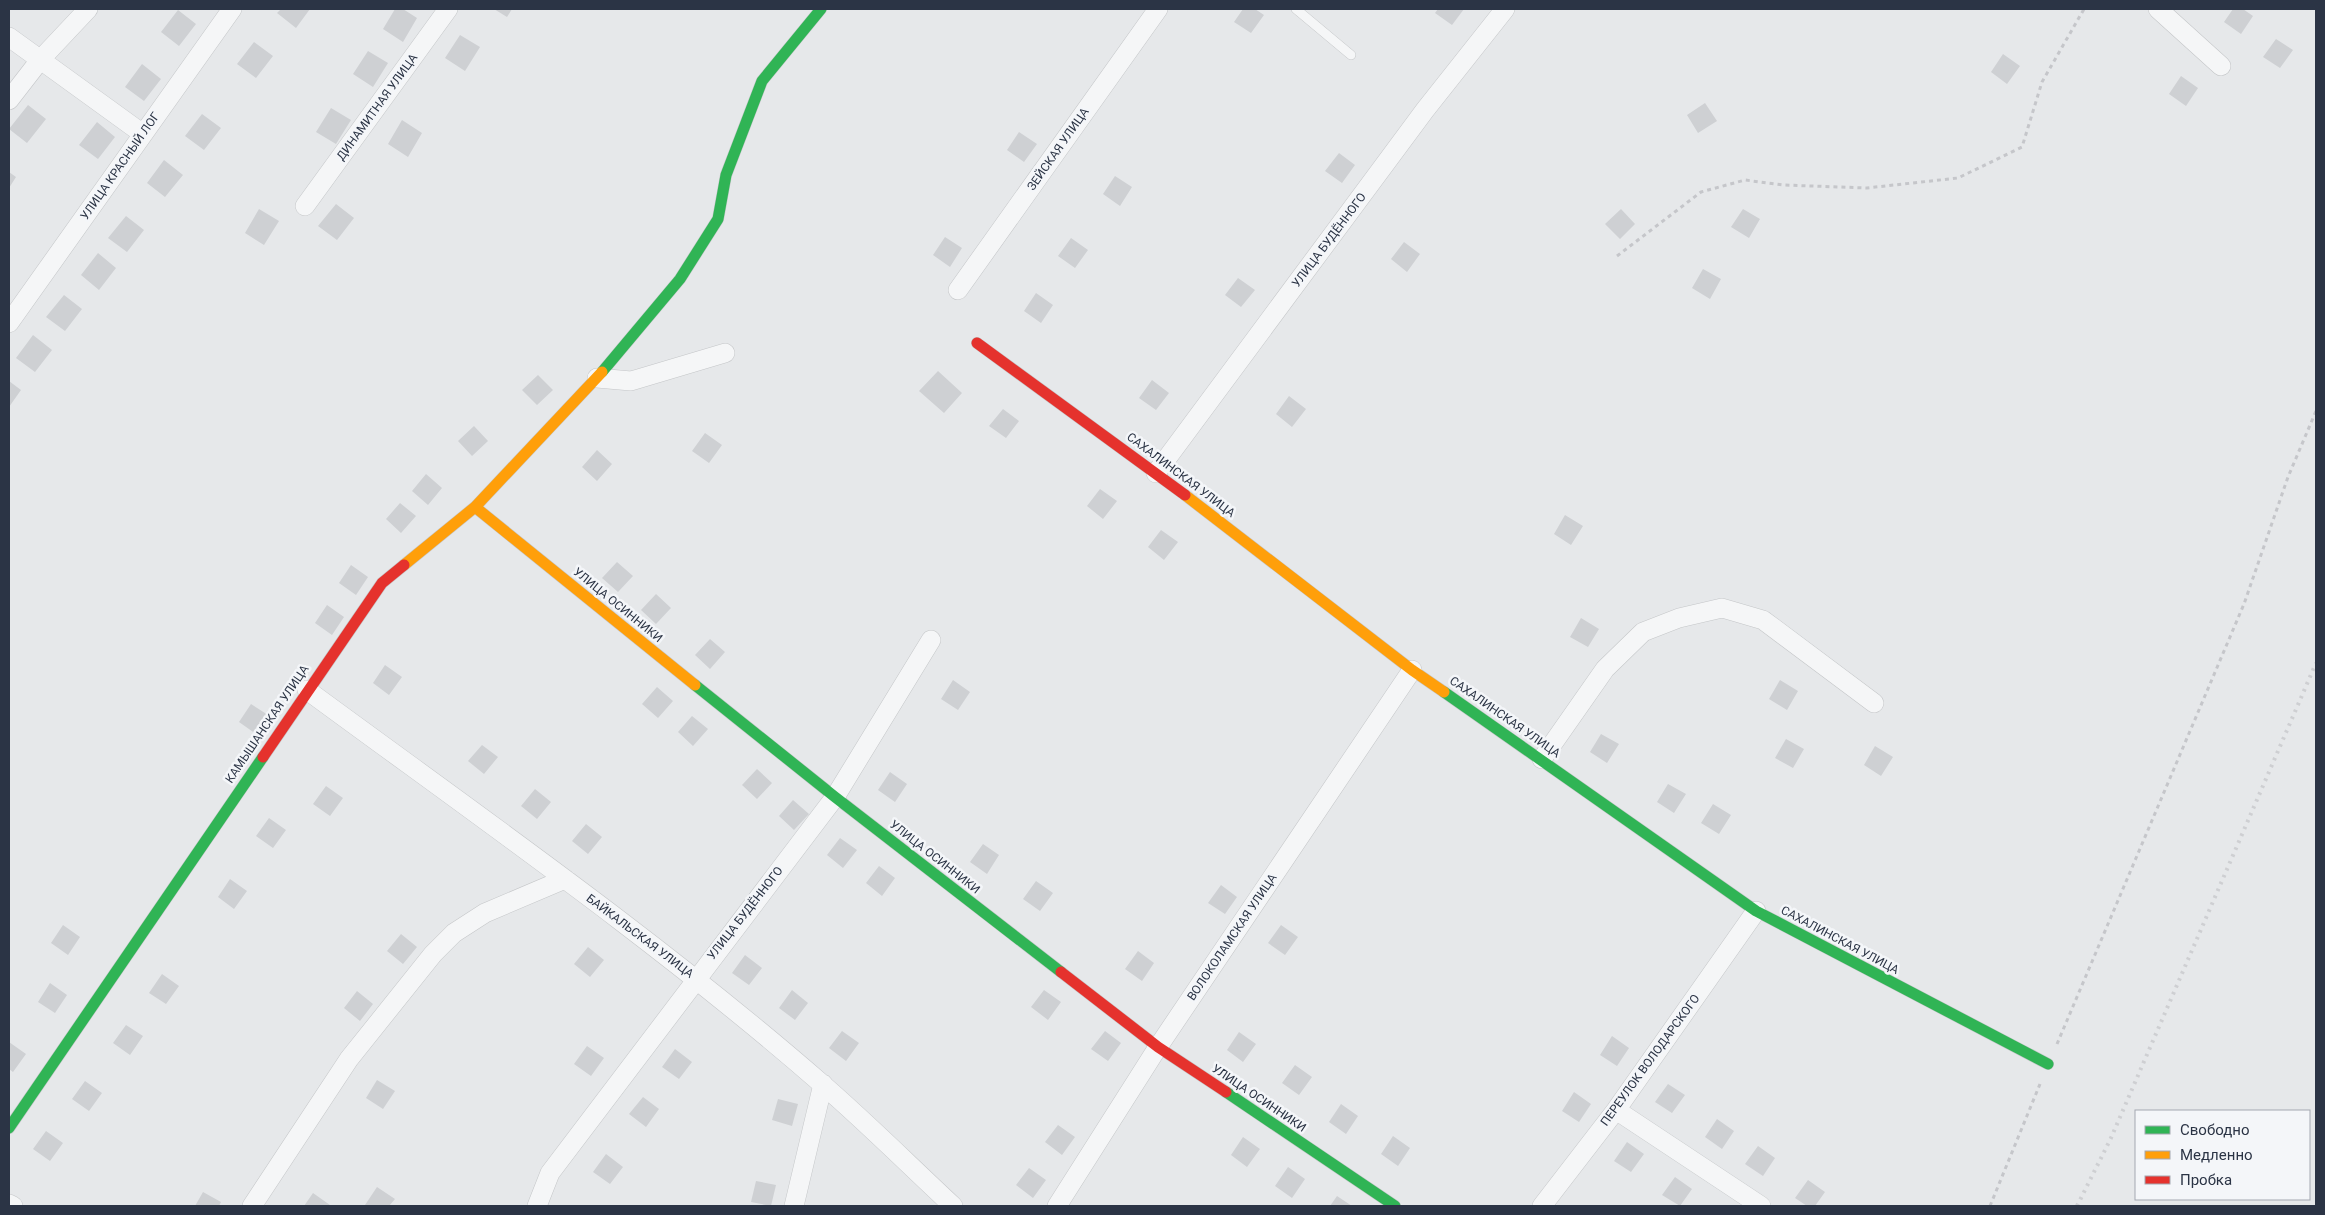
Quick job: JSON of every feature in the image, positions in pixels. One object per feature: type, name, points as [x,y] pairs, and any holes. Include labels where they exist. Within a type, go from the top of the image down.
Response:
[{"type":"street","points":[[9,100],[40,60],[88,9]]},
{"type":"street","name":"УЛИЦА КРАСНЫЙ ЛОГ","points":[[9,324],[232,9]]},
{"type":"street","name":"ДИНАМИТНАЯ УЛИЦА","points":[[305,206],[448,9]]},
{"type":"street","name":"КАМЫШАНСКАЯ УЛИЦА","points":[[9,1128],[382,583],[474,507],[597,378],[680,279],[718,219],[726,175],[762,81],[821,9]]},
{"type":"street","name":"ЗЕЙСКАЯ УЛИЦА","points":[[958,290],[1158,9]]},
{"type":"street","name":"УЛИЦА БУДЁННОГО","points":[[1156,473],[1425,110],[1505,9]]},
{"type":"street","points":[[2158,9],[2221,66]]},
{"type":"street","points":[[9,37],[143,134]]},
{"type":"street","name":"САХАЛИНСКАЯ УЛИЦА","points":[[977,343],[1156,473],[1412,670],[1542,759],[1756,911],[2048,1064]]},
{"type":"street","points":[[597,378],[631,381],[725,353]]},
{"type":"street","name":"УЛИЦА ОСИННИКИ","points":[[474,507],[835,797],[1158,1047],[1396,1206]]},
{"type":"street","points":[[1542,759],[1605,669],[1643,632],[1678,618],[1722,608],[1763,620],[1874,703]]},
{"type":"street","name":"УЛИЦА БУДЁННОГО","points":[[537,1206],[550,1173],[695,978],[835,797],[931,640]]},
{"type":"street","name":"ВОЛОКОЛАМСКАЯ УЛИЦА","points":[[1057,1206],[1158,1047],[1412,670]]},
{"type":"street","name":"БАЙКАЛЬСКАЯ УЛИЦА","points":[[307,690],[565,879],[695,978],[823,1084],[953,1206]]},
{"type":"street","points":[[252,1206],[349,1059],[433,954],[454,933],[485,913],[565,879]]},
{"type":"street","name":"ПЕРЕУЛОК ВОЛОДАРСКОГО","points":[[1542,1206],[1616,1110],[1756,911]]},
{"type":"street","points":[[794,1206],[823,1084]]},
{"type":"street","points":[[1616,1110],[1761,1206]]},
{"type":"street","points":[[9,1204],[13,1206]]},
{"type":"lane","points":[[1296,9],[1351,55]]},
{"type":"path","points":[[1617,256],[1701,192],[1745,180],[1783,185],[1867,188],[1958,178],[2022,147],[2042,82],[2084,9]]},
{"type":"path","points":[[1990,1206],[2048,1064],[2240,613],[2288,476],[2316,411]]},
{"type":"building","points":[[281,9],[310,9],[296,28],[277,13]]},
{"type":"building","points":[[395,9],[403,9],[417,18],[403,42],[383,29]]},
{"type":"building","points":[[494,9],[512,9],[507,17]]},
{"type":"building","points":[[1243,9],[1255,9],[1264,15],[1251,33],[1234,22]]},
{"type":"building","points":[[1438,9],[1464,9],[1452,25],[1435,13]]},
{"type":"building","points":[[2233,9],[2243,9],[2253,16],[2241,34],[2224,22]]},
{"type":"building","points":[[178,10],[196,24],[179,46],[161,32]]},
{"type":"building","points":[[460,35],[480,47],[465,71],[445,58]]},
{"type":"building","points":[[2276,39],[2293,50],[2280,68],[2263,57]]},
{"type":"building","points":[[254,42],[273,56],[256,78],[237,64]]},
{"type":"building","points":[[368,51],[388,63],[373,87],[353,74]]},
{"type":"building","points":[[2003,54],[2020,66],[2007,84],[1991,72]]},
{"type":"building","points":[[142,64],[161,79],[144,101],[125,87]]},
{"type":"building","points":[[2181,76],[2198,88],[2186,106],[2169,94]]},
{"type":"building","points":[[1705,103],[1717,121],[1698,133],[1687,115]]},
{"type":"building","points":[[28,105],[46,119],[27,143],[9,129]]},
{"type":"building","points":[[331,108],[351,120],[336,144],[316,132]]},
{"type":"building","points":[[202,114],[221,128],[204,150],[185,136]]},
{"type":"building","points":[[402,120],[422,133],[408,157],[388,144]]},
{"type":"building","points":[[97,122],[115,137],[98,159],[79,145]]},
{"type":"building","points":[[1019,132],[1037,144],[1024,162],[1007,150]]},
{"type":"building","points":[[1339,153],[1355,165],[1342,183],[1325,171]]},
{"type":"building","points":[[164,160],[183,175],[165,197],[147,183]]},
{"type":"building","points":[[9,172],[16,177],[9,188]]},
{"type":"building","points":[[1115,176],[1132,187],[1120,206],[1103,194]]},
{"type":"building","points":[[336,204],[354,218],[337,240],[318,226]]},
{"type":"building","points":[[259,209],[279,221],[264,245],[245,233]]},
{"type":"building","points":[[1621,209],[1635,224],[1620,239],[1605,224]]},
{"type":"building","points":[[1743,209],[1760,219],[1749,238],[1731,227]]},
{"type":"building","points":[[126,216],[144,230],[127,252],[108,238]]},
{"type":"building","points":[[945,237],[962,248],[950,267],[933,255]]},
{"type":"building","points":[[1071,238],[1088,250],[1075,268],[1058,256]]},
{"type":"building","points":[[1404,242],[1420,254],[1407,272],[1391,259]]},
{"type":"building","points":[[98,253],[116,268],[99,290],[81,275]]},
{"type":"building","points":[[1703,269],[1721,279],[1710,299],[1692,288]]},
{"type":"building","points":[[1238,278],[1255,290],[1241,307],[1225,295]]},
{"type":"building","points":[[1036,293],[1053,305],[1041,323],[1024,311]]},
{"type":"building","points":[[64,295],[82,309],[65,331],[46,317]]},
{"type":"building","points":[[33,335],[52,350],[35,372],[16,358]]},
{"type":"building","points":[[938,371],[962,393],[944,413],[919,391]]},
{"type":"building","points":[[538,375],[553,390],[537,405],[522,390]]},
{"type":"building","points":[[1152,380],[1169,393],[1156,410],[1139,398]]},
{"type":"building","points":[[9,381],[21,390],[9,407]]},
{"type":"building","points":[[1289,396],[1306,409],[1292,427],[1276,414]]},
{"type":"building","points":[[1003,409],[1019,421],[1006,438],[989,426]]},
{"type":"building","points":[[474,426],[488,441],[472,456],[458,441]]},
{"type":"building","points":[[705,433],[722,445],[709,463],[692,451]]},
{"type":"building","points":[[597,450],[612,464],[597,481],[582,467]]},
{"type":"building","points":[[426,474],[442,488],[428,505],[412,491]]},
{"type":"building","points":[[1100,489],[1117,501],[1103,519],[1087,506]]},
{"type":"building","points":[[400,503],[416,516],[401,533],[386,519]]},
{"type":"building","points":[[1565,515],[1583,526],[1571,545],[1554,534]]},
{"type":"building","points":[[1161,530],[1178,542],[1164,560],[1148,547]]},
{"type":"building","points":[[617,562],[633,576],[618,592],[602,578]]},
{"type":"building","points":[[351,565],[368,577],[356,595],[339,583]]},
{"type":"building","points":[[656,594],[671,608],[656,624],[641,610]]},
{"type":"building","points":[[327,605],[344,617],[332,635],[315,623]]},
{"type":"building","points":[[1581,618],[1599,629],[1588,647],[1570,637]]},
{"type":"building","points":[[710,639],[725,652],[710,669],[695,655]]},
{"type":"building","points":[[385,665],[402,677],[389,695],[373,683]]},
{"type":"building","points":[[953,680],[970,692],[958,710],[941,699]]},
{"type":"building","points":[[1780,680],[1798,691],[1787,710],[1769,699]]},
{"type":"building","points":[[657,687],[673,701],[658,718],[642,704]]},
{"type":"building","points":[[251,704],[268,715],[256,734],[239,722]]},
{"type":"building","points":[[692,716],[708,729],[693,746],[678,732]]},
{"type":"building","points":[[1601,734],[1619,744],[1607,763],[1590,752]]},
{"type":"building","points":[[1786,739],[1804,749],[1793,768],[1775,758]]},
{"type":"building","points":[[482,745],[498,757],[484,774],[468,761]]},
{"type":"building","points":[[1875,746],[1893,757],[1881,776],[1864,765]]},
{"type":"building","points":[[757,769],[772,783],[757,799],[742,785]]},
{"type":"building","points":[[890,772],[907,784],[895,802],[878,790]]},
{"type":"building","points":[[1668,784],[1686,794],[1674,813],[1657,802]]},
{"type":"building","points":[[326,786],[343,798],[330,816],[313,804]]},
{"type":"building","points":[[535,789],[551,802],[537,819],[521,806]]},
{"type":"building","points":[[793,800],[809,814],[794,830],[779,816]]},
{"type":"building","points":[[1713,804],[1731,815],[1719,834],[1701,823]]},
{"type":"building","points":[[269,818],[286,830],[273,848],[256,836]]},
{"type":"building","points":[[586,824],[602,837],[588,854],[572,841]]},
{"type":"building","points":[[840,838],[857,850],[843,868],[827,855]]},
{"type":"building","points":[[983,844],[999,855],[987,874],[970,862]]},
{"type":"building","points":[[879,866],[895,878],[882,896],[866,883]]},
{"type":"building","points":[[230,879],[247,891],[234,909],[218,897]]},
{"type":"building","points":[[1036,881],[1053,893],[1040,911],[1023,899]]},
{"type":"building","points":[[1221,885],[1237,897],[1225,914],[1208,903]]},
{"type":"building","points":[[63,925],[80,937],[68,955],[51,943]]},
{"type":"building","points":[[1281,925],[1298,937],[1285,955],[1268,943]]},
{"type":"building","points":[[401,934],[417,947],[403,964],[387,951]]},
{"type":"building","points":[[588,947],[604,960],[590,977],[574,964]]},
{"type":"building","points":[[1138,951],[1154,963],[1142,981],[1125,969]]},
{"type":"building","points":[[745,955],[762,968],[749,985],[732,973]]},
{"type":"building","points":[[162,974],[179,986],[166,1004],[149,993]]},
{"type":"building","points":[[50,983],[67,995],[55,1013],[38,1002]]},
{"type":"building","points":[[792,990],[808,1003],[795,1020],[779,1008]]},
{"type":"building","points":[[1044,990],[1061,1002],[1048,1020],[1031,1007]]},
{"type":"building","points":[[357,991],[373,1004],[360,1021],[344,1008]]},
{"type":"building","points":[[126,1025],[143,1036],[130,1055],[113,1043]]},
{"type":"building","points":[[842,1031],[859,1043],[846,1061],[829,1048]]},
{"type":"building","points":[[1105,1031],[1121,1043],[1108,1061],[1091,1049]]},
{"type":"building","points":[[1239,1032],[1256,1044],[1243,1062],[1227,1050]]},
{"type":"building","points":[[1612,1036],[1629,1048],[1617,1066],[1600,1055]]},
{"type":"building","points":[[9,1042],[26,1054],[13,1072],[9,1069]]},
{"type":"building","points":[[587,1046],[604,1058],[591,1076],[574,1064]]},
{"type":"building","points":[[675,1049],[692,1062],[679,1079],[662,1067]]},
{"type":"building","points":[[1295,1065],[1312,1077],[1299,1095],[1282,1083]]},
{"type":"building","points":[[377,1080],[395,1091],[383,1109],[366,1098]]},
{"type":"building","points":[[85,1081],[102,1093],[89,1111],[72,1099]]},
{"type":"building","points":[[1668,1084],[1685,1095],[1672,1113],[1655,1102]]},
{"type":"building","points":[[1574,1092],[1591,1104],[1579,1122],[1562,1111]]},
{"type":"building","points":[[643,1097],[659,1109],[646,1127],[629,1114]]},
{"type":"building","points":[[778,1099],[798,1104],[792,1126],[772,1120]]},
{"type":"building","points":[[1341,1104],[1358,1116],[1346,1134],[1329,1122]]},
{"type":"building","points":[[1717,1119],[1734,1131],[1722,1149],[1705,1137]]},
{"type":"building","points":[[1058,1125],[1075,1137],[1062,1155],[1045,1142]]},
{"type":"building","points":[[46,1131],[63,1143],[50,1161],[33,1149]]},
{"type":"building","points":[[1393,1136],[1410,1148],[1398,1166],[1381,1154]]},
{"type":"building","points":[[1243,1137],[1260,1149],[1247,1167],[1231,1155]]},
{"type":"building","points":[[1627,1142],[1644,1154],[1631,1172],[1614,1161]]},
{"type":"building","points":[[1758,1146],[1775,1158],[1763,1176],[1745,1164]]},
{"type":"building","points":[[606,1154],[623,1167],[610,1184],[593,1172]]},
{"type":"building","points":[[1288,1167],[1305,1179],[1292,1198],[1275,1186]]},
{"type":"building","points":[[1029,1168],[1046,1180],[1033,1198],[1016,1185]]},
{"type":"building","points":[[1675,1177],[1692,1189],[1680,1206],[1662,1195]]},
{"type":"building","points":[[1808,1180],[1825,1192],[1815,1206],[1807,1206],[1795,1198]]},
{"type":"building","points":[[756,1181],[776,1185],[771,1206],[751,1202]]},
{"type":"building","points":[[377,1187],[395,1199],[389,1206],[365,1205]]},
{"type":"building","points":[[203,1192],[221,1202],[219,1206],[195,1206]]},
{"type":"building","points":[[313,1193],[330,1205],[304,1206]]},
{"type":"building","points":[[1337,1196],[1352,1206],[1330,1206]]},
{"type":"railway","points":[[2077,1206],[2111,1138],[2316,663]]},
{"type":"traffic: fast","points":[[602,372],[680,279],[718,219],[726,175],[762,81],[821,9]]},
{"type":"traffic: fast","points":[[695,685],[835,797],[1061,972]]},
{"type":"traffic: fast","points":[[1444,692],[1756,911],[2048,1064]]},
{"type":"traffic: fast","points":[[9,1128],[263,757]]},
{"type":"traffic: fast","points":[[1226,1092],[1395,1206]]},
{"type":"traffic: slow","points":[[404,565],[475,507],[602,372]]},
{"type":"traffic: slow","points":[[1185,495],[1412,670],[1444,692]]},
{"type":"traffic: slow","points":[[475,507],[695,685]]},
{"type":"traffic: jam","points":[[977,343],[1185,495]]},
{"type":"traffic: jam","points":[[263,757],[382,583],[404,565]]},
{"type":"traffic: jam","points":[[1061,972],[1158,1047],[1226,1092]]}]
